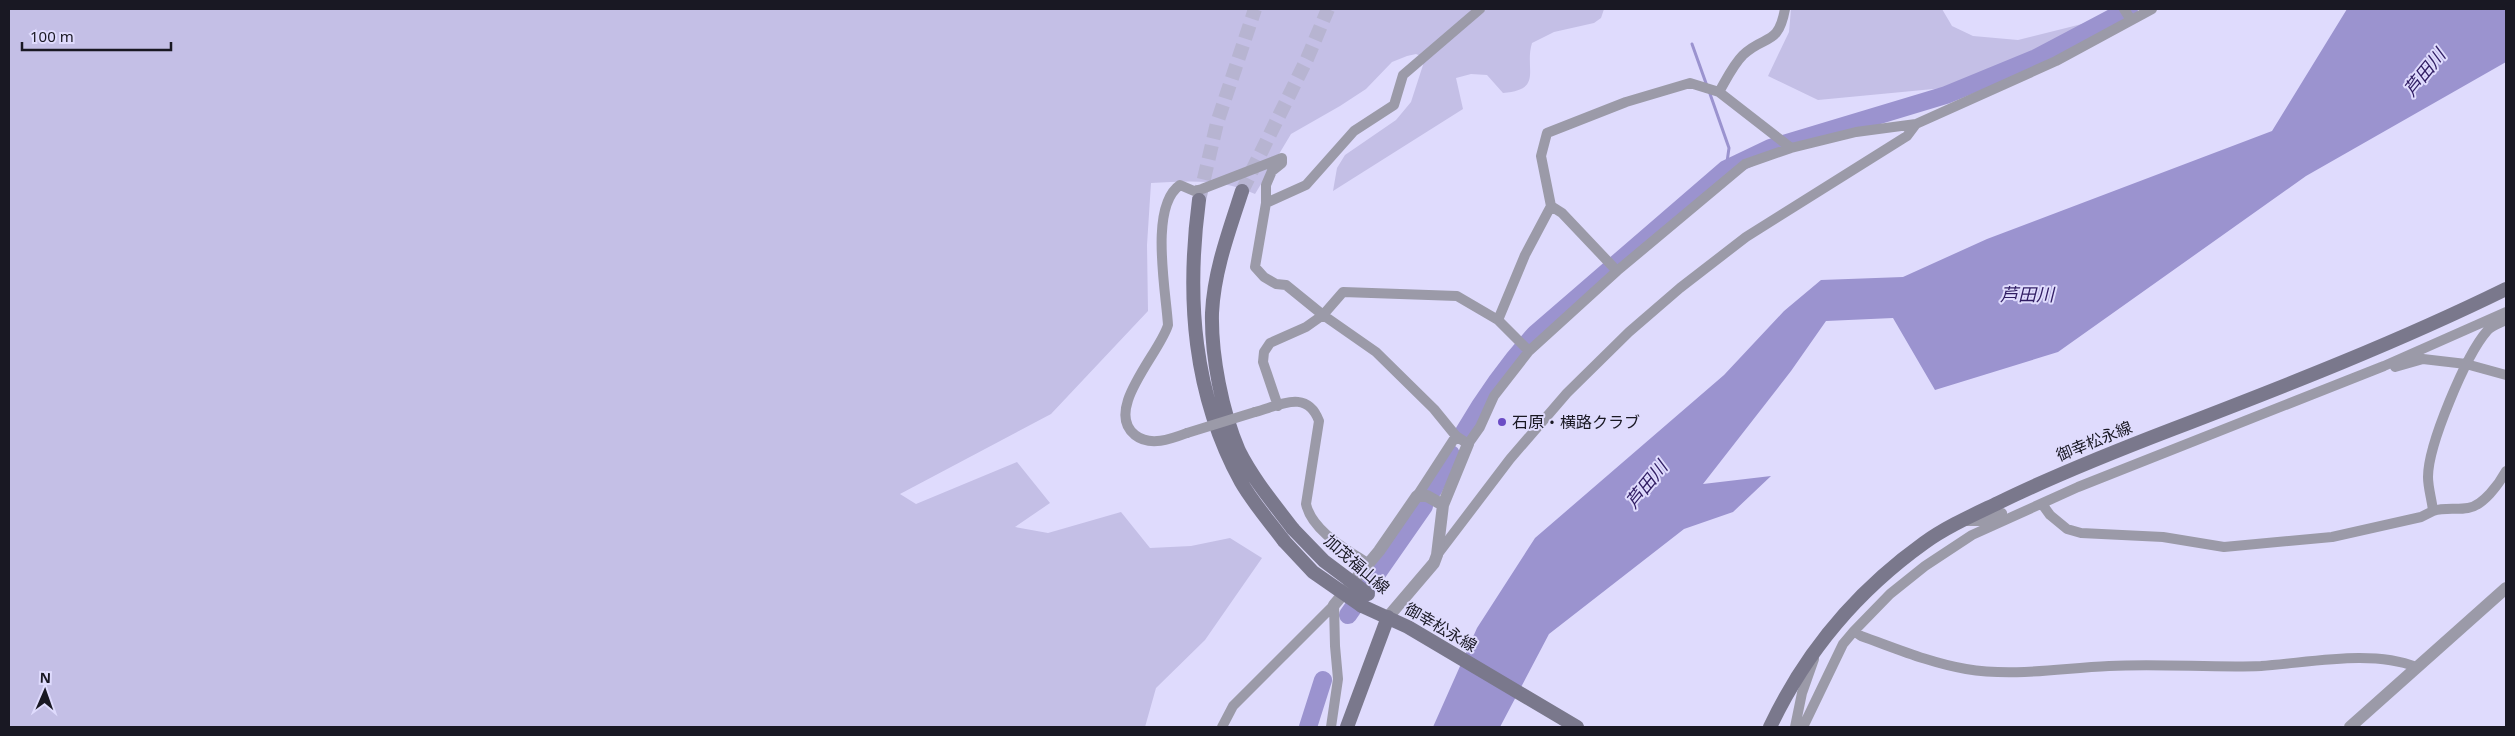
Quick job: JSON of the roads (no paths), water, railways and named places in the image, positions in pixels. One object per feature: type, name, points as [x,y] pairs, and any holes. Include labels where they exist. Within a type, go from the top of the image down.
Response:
[{"type":"main road","name":"加茂福山線","points":[[1242,191],[1217,276],[1212,313],[1215,358],[1223,402],[1239,450],[1260,485],[1293,529],[1324,562],[1365,600],[1388,617]]},
{"type":"main road","name":"加茂福山線","points":[[1199,200],[1193,249],[1192,292],[1199,360],[1209,403],[1224,447],[1242,484],[1284,541],[1313,572],[1365,600]]},
{"type":"main road","name":"御幸松永線","points":[[1770,727],[1787,691],[1820,642],[1888,571],[1925,542],[1962,521],[2088,462],[2318,373],[2506,289]]},
{"type":"main road","name":"御幸松永線","points":[[1347,727],[1388,617],[1577,727]]},
{"type":"street","points":[[1266,203],[1306,185],[1354,131],[1394,105],[1403,75],[1480,9]]},
{"type":"street","points":[[1712,90],[1740,57],[1750,49],[1768,40],[1782,27],[1785,9]]},
{"type":"street","points":[[2124,9],[2131,20]]},
{"type":"street","points":[[1437,555],[1443,505],[1468,444],[1480,427],[1494,396],[1526,348],[1745,164],[1791,148],[1856,132],[1916,124],[2056,61],[2152,9]]},
{"type":"street","points":[[1498,320],[1525,255],[1551,206],[1541,156],[1547,133],[1574,120],[1690,83],[1712,90],[1791,148]]},
{"type":"street","points":[[1388,617],[1429,570],[1437,555],[1510,460],[1567,393],[1629,332],[1680,288],[1746,238],[1906,136],[1916,124]]},
{"type":"street","points":[[1369,564],[1339,544],[1309,516],[1306,504],[1319,421],[1315,411],[1308,403],[1300,401],[1278,406],[1170,439],[1153,442],[1140,440],[1126,425],[1125,414],[1131,391],[1165,336],[1168,325],[1162,228],[1166,203],[1172,190],[1180,185],[1194,190],[1202,189],[1282,158],[1282,163],[1272,171],[1266,185],[1266,203],[1255,266],[1264,277],[1276,284],[1286,285],[1323,315],[1376,352],[1434,409],[1456,436],[1468,444]]},
{"type":"street","points":[[1551,206],[1562,213],[1617,271]]},
{"type":"street","points":[[1278,406],[1264,362],[1264,352],[1270,343],[1306,327],[1323,315],[1343,292],[1457,296],[1498,320],[1526,348]]},
{"type":"street","points":[[1803,727],[1843,644],[1854,630],[1890,594],[1925,566],[1972,535],[2122,468],[2384,366],[2506,312]]},
{"type":"street","points":[[2433,511],[2428,478],[2429,463],[2440,428],[2466,364],[2487,330],[2506,320]]},
{"type":"street","points":[[2384,366],[2394,367],[2423,359],[2466,364],[2506,375]]},
{"type":"street","points":[[1222,727],[1233,706],[1334,605],[1369,564],[1456,436]]},
{"type":"street","points":[[2038,504],[2067,529],[2081,533],[2163,537],[2224,547],[2332,536],[2421,517],[2442,508],[2470,508],[2489,495],[2506,471]]},
{"type":"street","points":[[1417,496],[1427,496],[1443,505]]},
{"type":"street","points":[[1962,521],[1979,521],[2020,507],[2038,504]]},
{"type":"street","points":[[2350,727],[2416,666],[2506,588]]},
{"type":"street","points":[[1331,727],[1338,679],[1334,646],[1334,605]]},
{"type":"street","points":[[1854,630],[1861,636],[1923,658],[1964,669],[2004,674],[2108,666],[2259,666],[2362,658],[2408,663],[2416,666]]},
{"type":"street","points":[[1795,727],[1802,693],[1820,642]]},
{"type":"water","name":"芦田川","points":[[2347,9],[2506,9],[2506,62],[2306,176],[2058,352],[1935,390],[1893,318],[1826,321],[1791,371],[1703,484],[1771,476],[1733,512],[1684,529],[1549,634],[1500,727],[1433,727],[1477,628],[1535,538],[1724,375],[1784,311],[1821,280],[1903,277],[1987,239],[2272,131]]},
{"type":"waterway","points":[[1464,432],[1497,381],[1535,334],[1726,169],[1770,148],[1946,95],[2036,58],[2129,9]]},
{"type":"waterway","points":[[1692,44],[1707,86]]},
{"type":"waterway","points":[[1709,91],[1729,148],[1726,169]]},
{"type":"waterway","points":[[1433,490],[1451,454]]},
{"type":"waterway","points":[[1348,615],[1424,506]]},
{"type":"waterway","points":[[1308,727],[1323,680]]},
{"type":"tunnel","points":[[1199,200],[1217,123],[1255,9]]},
{"type":"tunnel","points":[[1242,191],[1307,59],[1328,9]]},
{"type":"place","name":"石原・横路クラブ","points":[[1502,422]]}]
